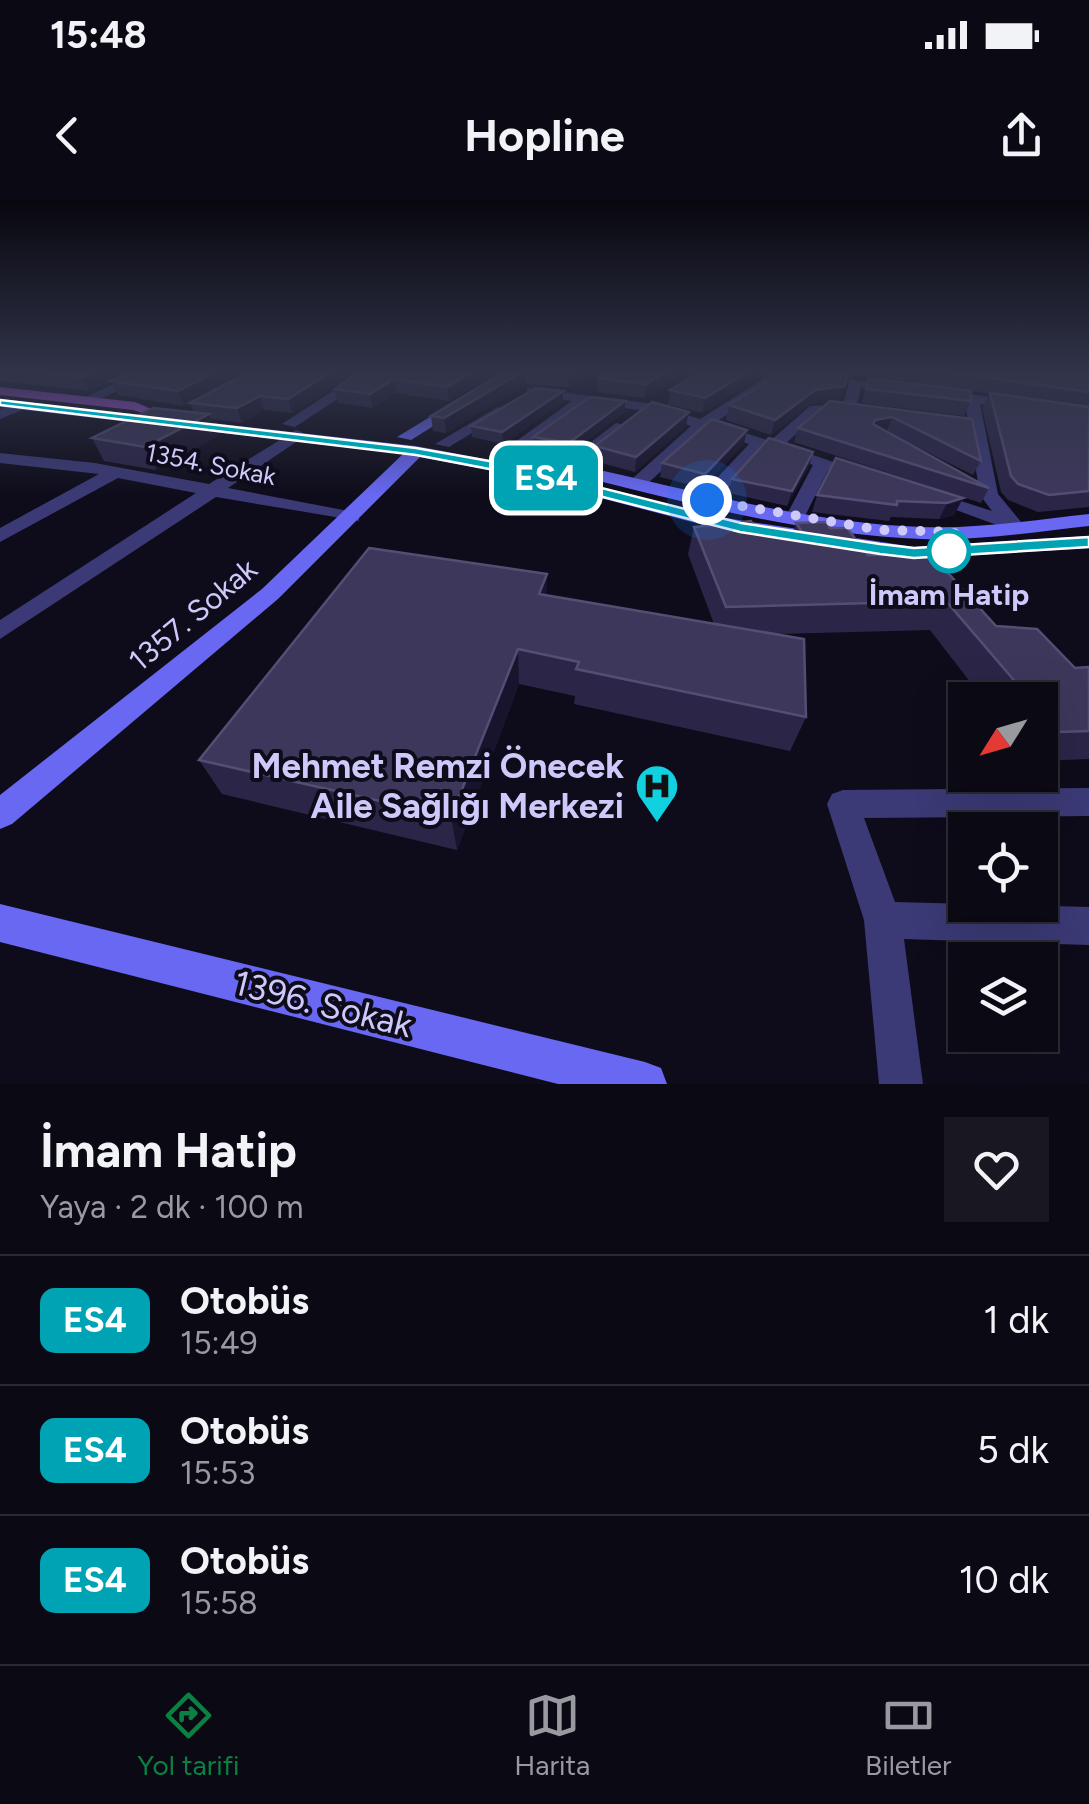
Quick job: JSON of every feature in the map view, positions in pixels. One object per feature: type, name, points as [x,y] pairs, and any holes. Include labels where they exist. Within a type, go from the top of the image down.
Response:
[{"type":"main road","points":[[76,413],[98,417],[142,414]]},
{"type":"street","points":[[0,631],[214,490],[316,413]]},
{"type":"street","name":"1357. Sokak","points":[[0,814],[200,654],[352,517],[411,444],[455,413]]},
{"type":"street","points":[[442,444],[494,413]]},
{"type":"street","points":[[505,455],[558,413]]},
{"type":"street","points":[[567,468],[639,413]]},
{"type":"street","points":[[682,413],[823,463],[852,465],[884,482]]},
{"type":"street","points":[[596,492],[624,492],[638,483],[718,413]]},
{"type":"street","points":[[707,500],[766,445],[809,413]]},
{"type":"street","points":[[968,413],[966,424],[981,491],[1016,526]]},
{"type":"street","points":[[142,414],[411,444],[442,444],[707,500],[925,534],[1089,520]]},
{"type":"street","points":[[411,444],[740,527],[914,553],[1089,542]]},
{"type":"street","name":"1354. Sokak","points":[[0,458],[115,472],[352,517]]},
{"type":"street","points":[[796,516],[823,463]]},
{"type":"street","points":[[0,536],[115,472]]},
{"type":"street","points":[[902,488],[1016,526]]},
{"type":"street","points":[[901,1084],[883,920],[842,804],[1089,802]]},
{"type":"street","points":[[883,920],[1089,926]]},
{"type":"street","name":"1396. Sokak","points":[[0,923],[646,1084]]},
{"type":"building","points":[[142,413],[209,414],[145,447],[92,438]]},
{"type":"building","points":[[493,413],[530,413],[502,432],[471,426]]},
{"type":"building","points":[[567,413],[609,413],[569,443],[533,437]]},
{"type":"building","points":[[637,413],[688,413],[636,457],[595,446]]},
{"type":"building","points":[[754,413],[784,413],[775,420]]},
{"type":"building","points":[[815,413],[927,413],[972,419],[981,461],[892,417],[875,420],[873,424],[989,488],[798,428]]},
{"type":"building","points":[[995,413],[1089,413],[1089,491],[1049,495],[1018,484],[1011,476]]},
{"type":"building","points":[[712,419],[747,430],[705,474],[662,463]]},
{"type":"building","points":[[769,438],[813,452],[792,491],[732,479]]},
{"type":"building","points":[[836,458],[963,498],[947,503],[897,501],[897,505],[817,495]]},
{"type":"building","points":[[751,521],[758,534],[803,533],[796,523],[826,522],[830,528],[847,528],[868,555],[931,554],[996,626],[1037,629],[1075,668],[1089,667],[1089,731],[1058,732],[1058,682],[1016,682],[946,601],[726,607],[694,527]]},
{"type":"building","points":[[369,548],[547,574],[539,594],[804,639],[806,717],[576,669],[579,662],[518,649],[451,817],[199,760]]},
{"type":"bus line","name":"ES4","points":[[99,413],[416,452],[506,468],[740,527],[880,549],[914,553],[1089,542]]},
{"type":"place","name":"İmam Hatip","points":[[949,551]]},
{"type":"place","name":"Mehmet Remzi Önecek Aile Sağlığı Merkezi","points":[[657,824]]},
{"type":"route","points":[[707,500],[880,530],[955,532],[949,551]]}]
